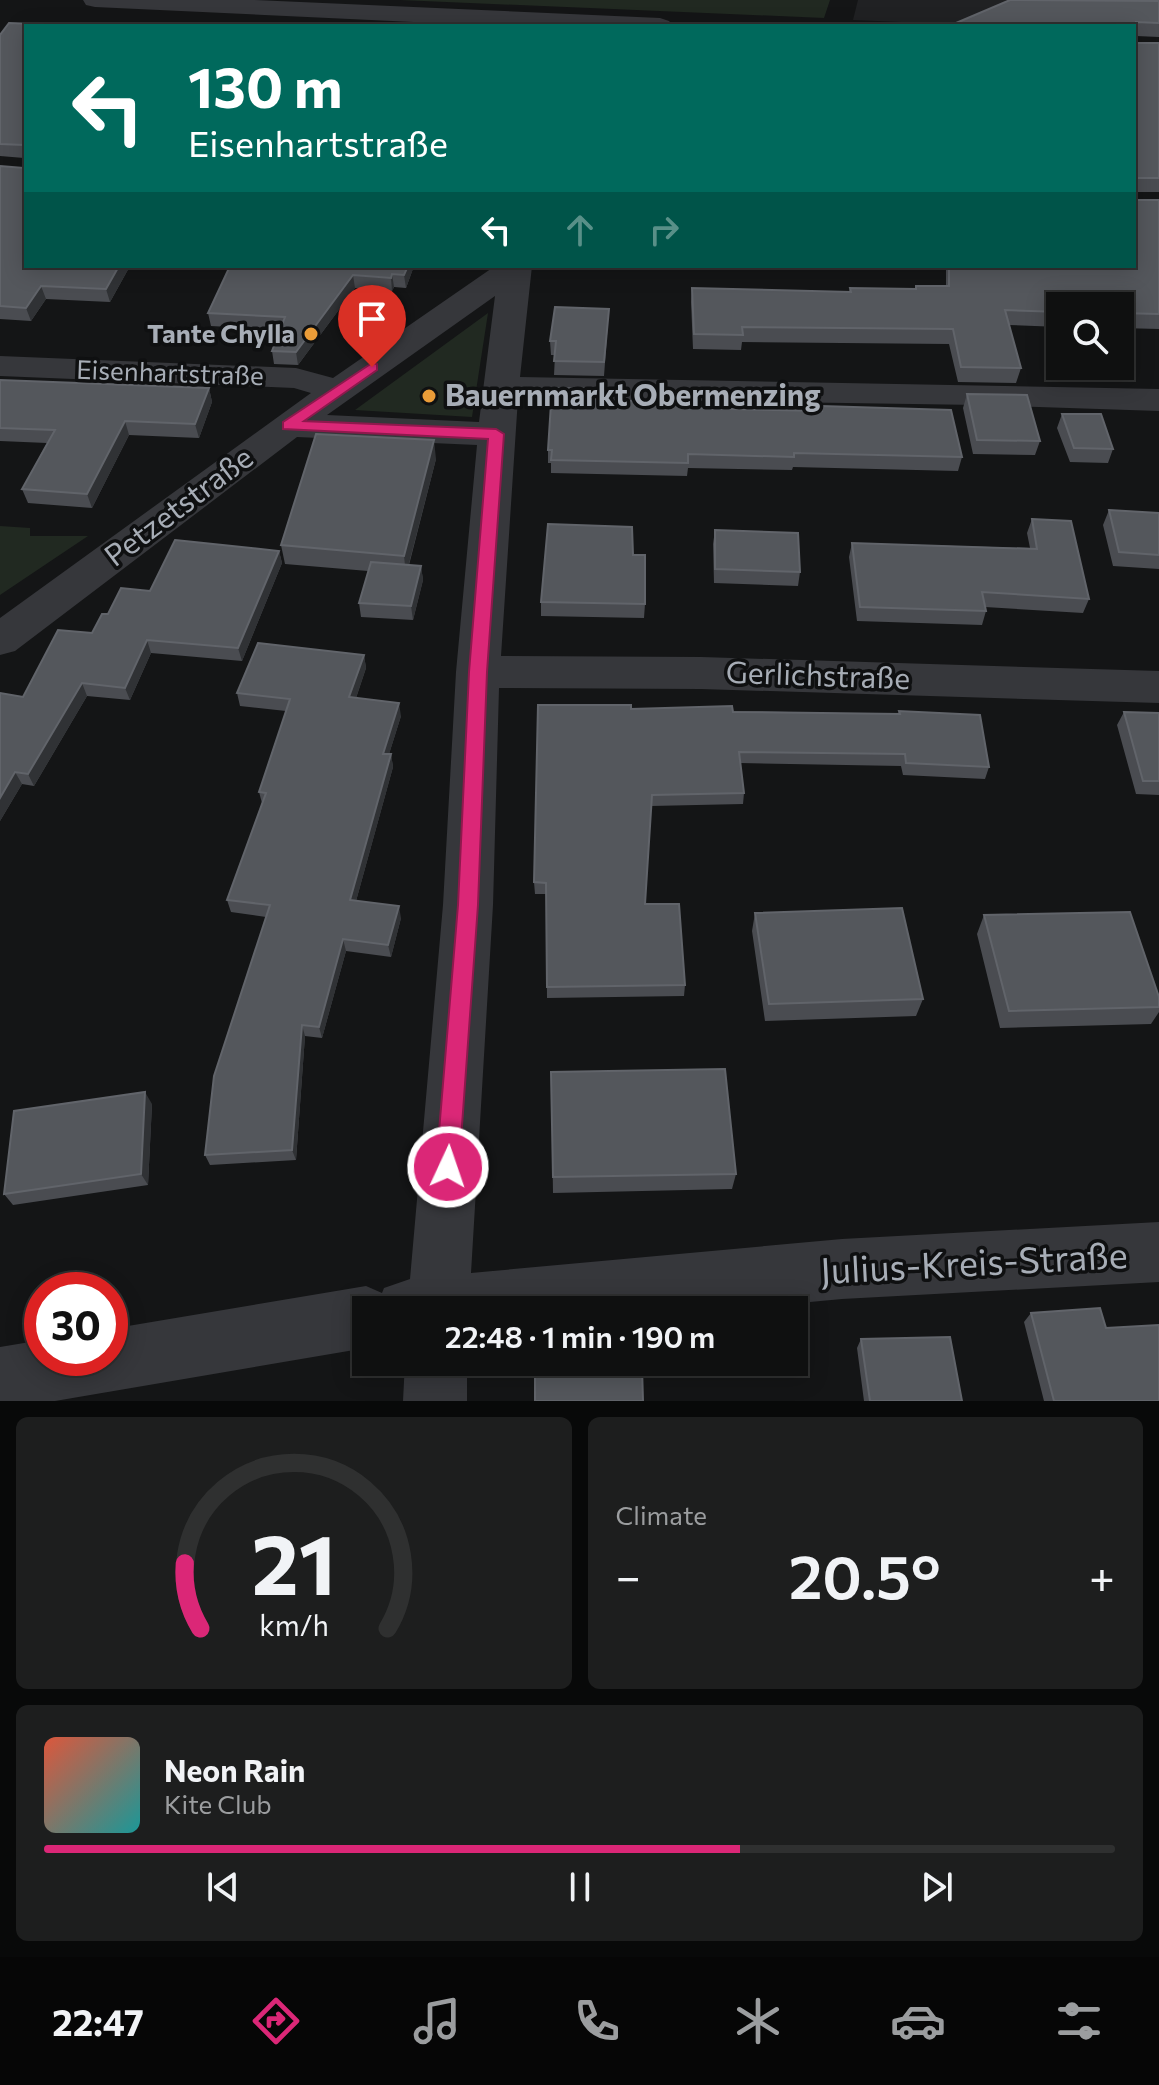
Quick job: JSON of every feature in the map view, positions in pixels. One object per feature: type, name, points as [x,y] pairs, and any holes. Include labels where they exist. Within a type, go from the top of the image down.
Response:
[{"type":"street","points":[[95,0],[617,24]]},
{"type":"street","name":"Petzetstraße","points":[[0,640],[289,425],[514,268]]},
{"type":"street","points":[[432,1296],[468,905],[478,672],[496,434],[515,268]]},
{"type":"street","name":"Eisenhartstraße","points":[[0,366],[296,378],[338,390]]},
{"type":"street","points":[[501,387],[1159,400]]},
{"type":"street","name":"Eisenhartstraße","points":[[289,425],[496,434]]},
{"type":"street","name":"Gerlichstraße","points":[[478,672],[701,673],[1159,687]]},
{"type":"street","name":"Julius-Kreis-Straße","points":[[632,1296],[842,1269],[1159,1252]]},
{"type":"street","points":[[0,1379],[352,1319]]},
{"type":"street","points":[[433,1376],[435,1401]]},
{"type":"shaded area","points":[[400,0],[830,0],[824,18]]},
{"type":"shaded area","points":[[858,0],[1159,0],[1159,33],[1136,24],[949,24],[853,20]]},
{"type":"shaded area","points":[[488,313],[472,417],[355,410]]},
{"type":"shaded area","points":[[0,526],[30,528],[30,536],[88,536],[0,595]]},
{"type":"building","points":[[1010,0],[1159,1],[1159,23],[954,24]]},
{"type":"building","points":[[9,23],[35,24],[24,24],[24,145],[0,144],[0,35]]},
{"type":"building","points":[[1136,43],[1159,43],[1159,178],[1137,178],[1137,200],[1159,200],[1159,314],[1134,313],[1134,292],[1046,292],[1046,311],[1005,310],[1021,368],[961,367],[953,329],[742,327],[743,335],[694,334],[692,288],[851,292],[850,288],[949,286],[949,268],[1136,268]]},
{"type":"building","points":[[0,166],[24,168],[24,268],[118,268],[106,289],[41,286],[26,308],[0,306]]},
{"type":"building","points":[[229,268],[407,268],[404,275],[392,274],[391,278],[353,275],[296,352],[272,351],[285,317],[208,313]]},
{"type":"building","points":[[555,307],[609,309],[604,362],[554,361],[556,341],[550,341]]},
{"type":"building","points":[[0,380],[209,388],[195,424],[125,421],[87,494],[22,489],[55,430],[0,428]]},
{"type":"building","points":[[552,388],[602,389],[601,400],[685,402],[686,408],[822,411],[822,406],[951,410],[962,457],[794,453],[794,457],[688,454],[688,463],[551,460],[552,450],[548,450]]},
{"type":"building","points":[[967,394],[1027,395],[1040,441],[977,440]]},
{"type":"building","points":[[1062,414],[1101,414],[1113,449],[1074,448]]},
{"type":"building","points":[[316,434],[434,440],[404,556],[281,545]]},
{"type":"building","points":[[1109,510],[1159,513],[1159,555],[1119,552]]},
{"type":"building","points":[[1032,519],[1071,521],[1089,599],[982,592],[986,611],[860,607],[852,543],[1037,549]]},
{"type":"building","points":[[548,524],[632,527],[633,555],[645,555],[645,604],[541,602]]},
{"type":"building","points":[[715,530],[798,533],[800,572],[715,569]]},
{"type":"building","points":[[175,540],[279,551],[238,648],[147,640],[125,688],[82,683],[28,774],[15,772],[0,798],[0,693],[23,697],[58,630],[92,633],[102,614],[108,614],[121,588],[150,591]]},
{"type":"building","points":[[371,562],[421,566],[411,606],[359,603]]},
{"type":"building","points":[[258,643],[364,655],[349,697],[399,703],[383,754],[391,754],[350,900],[399,906],[388,945],[343,939],[319,1027],[302,1025],[292,1150],[205,1155],[214,1076],[270,905],[227,900],[266,793],[259,792],[290,699],[237,693]]},
{"type":"building","points":[[538,705],[631,705],[631,709],[732,706],[733,712],[900,714],[899,711],[980,715],[989,767],[906,763],[905,754],[739,752],[744,793],[652,795],[645,904],[679,904],[685,985],[547,987],[546,883],[534,882]]},
{"type":"building","points":[[1124,712],[1159,713],[1159,781],[1143,781]]},
{"type":"building","points":[[902,908],[923,999],[769,1004],[755,913]]},
{"type":"building","points":[[1130,912],[1159,997],[1159,1007],[1009,1011],[984,915]]},
{"type":"building","points":[[725,1069],[736,1174],[553,1177],[551,1072]]},
{"type":"building","points":[[145,1092],[141,1174],[4,1194],[14,1111]]},
{"type":"building","points":[[1100,1308],[1106,1328],[1159,1325],[1159,1401],[1054,1401],[1031,1313]]},
{"type":"building","points":[[950,1337],[962,1401],[870,1401],[861,1339]]},
{"type":"building","points":[[535,1376],[642,1376],[643,1401],[535,1401]]},
{"type":"place","name":"Tante Chylla","points":[[311,334]]},
{"type":"place","name":"Bauernmarkt Obermenzing","points":[[429,396]]},
{"type":"route","points":[[372,367],[289,425],[496,434],[478,672],[468,905],[448,1167]]}]
